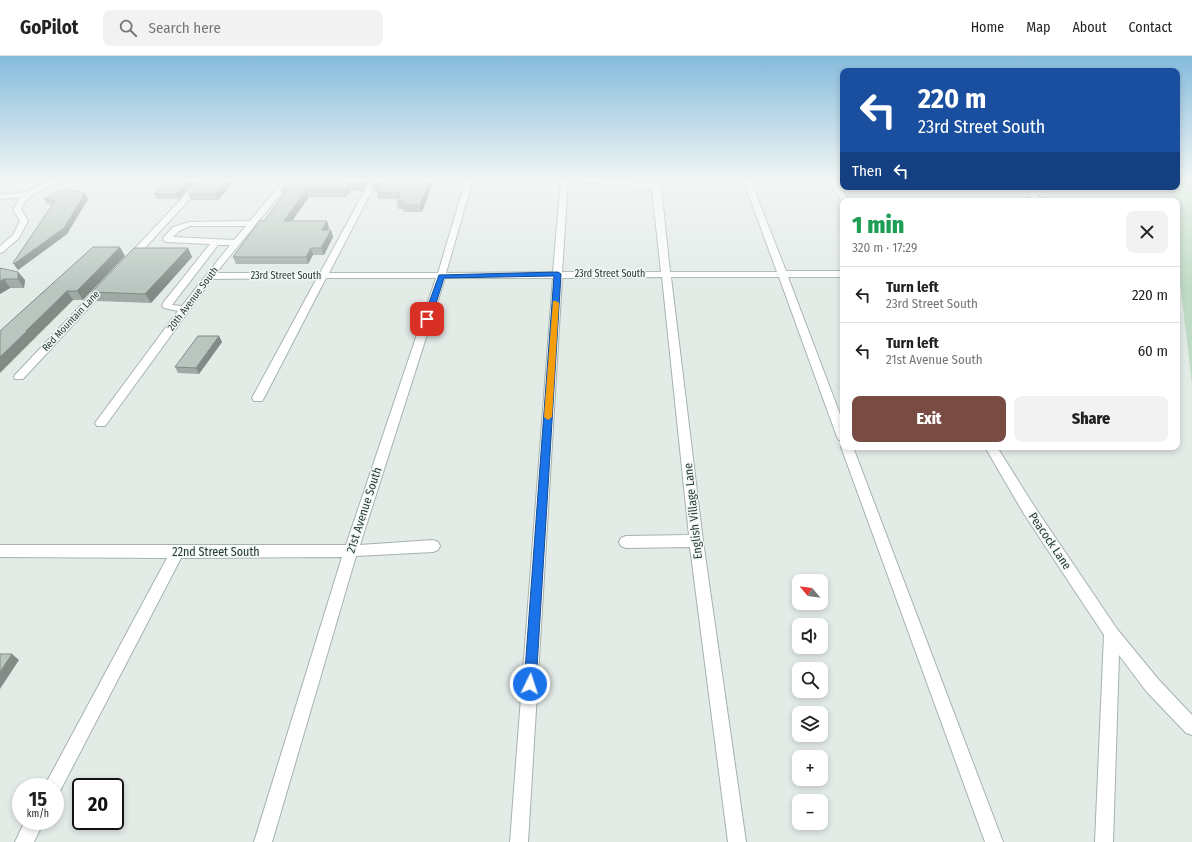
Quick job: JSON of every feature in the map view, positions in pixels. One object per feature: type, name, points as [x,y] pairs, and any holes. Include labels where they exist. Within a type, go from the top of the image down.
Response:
[{"type":"street","points":[[0,250],[16,236],[24,221],[21,216]]},
{"type":"street","points":[[123,266],[170,216]]},
{"type":"street","name":"20th Avenue South","points":[[101,423],[209,276],[258,216]]},
{"type":"street","points":[[258,398],[354,216]]},
{"type":"street","name":"21st Avenue South","points":[[263,842],[351,551],[441,276],[458,216]]},
{"type":"street","points":[[519,842],[562,216]]},
{"type":"street","name":"English Village Lane","points":[[659,216],[696,541],[737,842]]},
{"type":"street","points":[[761,216],[840,429]]},
{"type":"street","points":[[236,243],[167,239],[176,229],[189,224],[252,223]]},
{"type":"street","points":[[185,309],[171,308],[167,306],[216,242]]},
{"type":"street","name":"23rd Street South","points":[[209,276],[840,274]]},
{"type":"street","name":"Red Mountain Lane","points":[[20,377],[112,278]]},
{"type":"street","points":[[848,450],[994,842]]},
{"type":"street","name":"Peacock Lane","points":[[992,450],[1029,510],[1112,634],[1152,685],[1192,727]]},
{"type":"street","points":[[626,542],[696,541]]},
{"type":"street","name":"22nd Street South","points":[[2,553],[351,551],[433,546]]},
{"type":"street","points":[[58,778],[177,552]]},
{"type":"street","points":[[1104,842],[1112,634]]},
{"type":"street","points":[[24,842],[30,830]]},
{"type":"green space","points":[[1180,216],[1192,216],[1192,384],[1180,282]]},
{"type":"building","points":[[45,216],[71,216],[64,228],[14,264],[13,263]]},
{"type":"building","points":[[268,216],[288,216],[284,221],[327,221],[322,230],[331,230],[321,248],[311,248],[306,257],[233,257],[259,221],[264,221]]},
{"type":"building","points":[[93,247],[120,247],[77,291],[67,291],[0,357],[0,331]]},
{"type":"building","points":[[134,248],[188,248],[145,294],[92,292]]},
{"type":"building","points":[[0,268],[18,272],[18,279],[4,279],[0,281]]},
{"type":"building","points":[[198,336],[219,336],[196,368],[175,367]]},
{"type":"building","points":[[0,654],[12,654],[0,672]]},
{"type":"slow traffic","points":[[548,417],[556,303]]},
{"type":"route","points":[[427,319],[441,276],[558,274],[530,684]]}]
